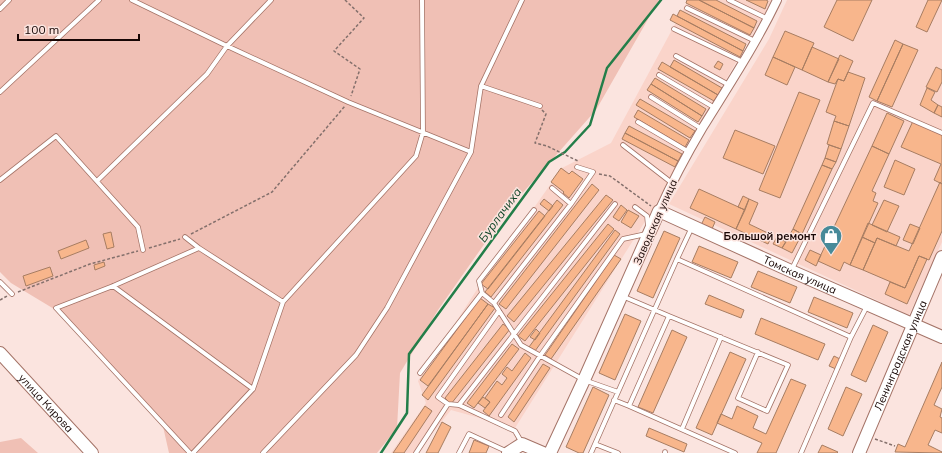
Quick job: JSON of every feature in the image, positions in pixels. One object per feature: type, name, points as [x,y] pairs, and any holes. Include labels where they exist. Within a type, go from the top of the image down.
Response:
[{"type":"street","name":"Заводская улица","points":[[550,453],[622,296],[672,182],[702,129],[756,41],[777,0]]},
{"type":"street","name":"Томская улица","points":[[659,211],[942,337]]},
{"type":"street","name":"Ленинградская улица","points":[[859,453],[942,257]]},
{"type":"street","name":"улица Кирова","points":[[0,353],[92,453]]},
{"type":"street","points":[[508,452],[522,444],[543,453]]},
{"type":"lane","points":[[0,8],[9,0]]},
{"type":"lane","points":[[0,92],[99,0]]},
{"type":"lane","points":[[132,0],[226,46],[348,102],[471,152]]},
{"type":"lane","points":[[98,181],[207,74],[226,46],[271,0]]},
{"type":"lane","points":[[199,248],[113,286],[56,308],[192,453],[253,389],[282,302],[416,156],[422,132],[422,0]]},
{"type":"lane","points":[[263,453],[356,355],[387,308],[471,152],[481,86],[522,0]]},
{"type":"lane","points":[[729,0],[768,19]]},
{"type":"lane","points":[[687,8],[756,41]]},
{"type":"lane","points":[[674,29],[743,62]]},
{"type":"lane","points":[[676,56],[729,85]]},
{"type":"lane","points":[[659,75],[715,108]]},
{"type":"lane","points":[[481,86],[540,106]]},
{"type":"lane","points":[[651,97],[702,129]]},
{"type":"lane","points":[[791,271],[873,103],[942,133]]},
{"type":"lane","points":[[638,122],[689,153]]},
{"type":"lane","points":[[0,180],[56,136],[138,227],[143,250]]},
{"type":"lane","points":[[623,145],[672,182]]},
{"type":"lane","points":[[494,303],[571,204],[593,172],[577,168]]},
{"type":"lane","points":[[552,188],[571,204]]},
{"type":"lane","points":[[459,405],[615,204]]},
{"type":"lane","points":[[501,415],[540,356],[623,239],[650,233],[647,216],[635,208]]},
{"type":"lane","points":[[534,210],[479,281],[482,293],[494,303],[521,345],[584,380],[618,392]]},
{"type":"lane","points":[[591,453],[692,226]]},
{"type":"lane","points":[[185,237],[199,248],[282,302]]},
{"type":"lane","points":[[677,259],[851,338]]},
{"type":"lane","points":[[0,282],[12,294]]},
{"type":"lane","points":[[113,286],[253,389]]},
{"type":"lane","points":[[420,373],[482,293]]},
{"type":"lane","points":[[622,296],[758,352],[788,365],[767,411],[738,398],[758,352]]},
{"type":"lane","points":[[801,453],[851,338],[868,304]]},
{"type":"lane","points":[[499,311],[438,397],[448,404],[459,405],[514,431],[522,444]]},
{"type":"lane","points":[[629,406],[669,316]]},
{"type":"lane","points":[[682,429],[721,337]]},
{"type":"lane","points":[[614,400],[735,453]]},
{"type":"lane","points":[[416,453],[448,404]]},
{"type":"lane","points":[[458,453],[469,434],[508,452]]},
{"type":"lane","points":[[595,444],[618,453]]},
{"type":"path","points":[[0,300],[90,264],[185,237],[272,192],[348,102],[360,69],[334,51],[364,18],[345,0]]},
{"type":"path","points":[[540,106],[546,114],[535,143],[547,146],[579,161]]},
{"type":"path","points":[[593,172],[610,176],[659,211]]},
{"type":"path","points":[[873,438],[895,446]]},
{"type":"shaded area","points":[[0,0],[659,0],[596,110],[511,206],[438,310],[400,373],[397,428],[377,453],[169,453],[162,422],[64,315],[11,283],[0,272]]},
{"type":"shaded area","points":[[688,0],[771,0],[765,13],[707,112],[673,177],[515,428],[451,410],[416,453],[391,453],[426,403],[418,381],[485,277],[562,168],[611,143]]},
{"type":"shaded area","points":[[787,0],[942,0],[942,242],[909,315],[669,204],[769,39]]},
{"type":"shaded area","points":[[21,438],[38,453],[0,453],[0,442]]},
{"type":"building","points":[[687,0],[699,0],[754,28],[750,35],[686,3]]},
{"type":"building","points":[[699,0],[716,0],[757,21],[754,28]]},
{"type":"building","points":[[746,0],[766,0],[768,1],[765,9]]},
{"type":"building","points":[[837,0],[872,0],[853,41],[824,27]]},
{"type":"building","points":[[928,0],[942,0],[927,32],[916,27]]},
{"type":"building","points":[[680,10],[746,44],[743,51],[677,16]]},
{"type":"building","points":[[673,14],[743,51],[740,57],[670,20]]},
{"type":"building","points":[[785,31],[814,43],[802,70],[773,57]]},
{"type":"building","points":[[895,40],[903,44],[877,101],[869,97]]},
{"type":"building","points":[[903,44],[918,50],[892,107],[877,101]]},
{"type":"building","points":[[812,47],[839,59],[828,82],[802,70]]},
{"type":"building","points":[[840,55],[853,61],[844,81],[838,79],[835,84],[828,82]]},
{"type":"building","points":[[773,57],[795,67],[787,85],[765,75]]},
{"type":"building","points":[[674,60],[722,88],[718,95],[670,67]]},
{"type":"building","points":[[718,61],[723,64],[720,70],[714,67]]},
{"type":"building","points":[[662,62],[718,95],[714,101],[658,69]]},
{"type":"building","points":[[936,67],[942,70],[942,82],[937,92],[926,87]]},
{"type":"building","points":[[848,72],[865,78],[849,126],[834,121],[836,116],[826,112],[838,79],[844,81]]},
{"type":"building","points":[[655,78],[706,109],[702,116],[651,84]]},
{"type":"building","points":[[651,84],[702,116],[698,122],[647,90]]},
{"type":"building","points":[[927,88],[935,92],[931,100],[938,105],[934,113],[920,105]]},
{"type":"building","points":[[799,92],[820,100],[780,198],[759,190]]},
{"type":"building","points":[[640,99],[695,131],[690,138],[636,105]]},
{"type":"building","points":[[938,105],[942,107],[942,117],[934,113]]},
{"type":"building","points":[[638,110],[689,140],[685,147],[634,117]]},
{"type":"building","points":[[887,113],[904,121],[889,154],[872,146]]},
{"type":"building","points":[[834,121],[849,126],[841,149],[827,144]]},
{"type":"building","points":[[913,121],[942,134],[942,184],[934,180],[941,164],[901,147]]},
{"type":"building","points":[[629,126],[682,154],[678,161],[625,133]]},
{"type":"building","points":[[735,130],[775,146],[763,174],[723,158]]},
{"type":"building","points":[[625,133],[678,161],[675,167],[622,139]]},
{"type":"building","points":[[829,145],[841,149],[836,162],[825,158]]},
{"type":"building","points":[[872,146],[889,154],[872,191],[876,193],[873,201],[878,203],[850,265],[844,262],[840,271],[818,261]]},
{"type":"building","points":[[825,158],[836,162],[832,169],[822,165]]},
{"type":"building","points":[[895,160],[915,169],[904,195],[884,187]]},
{"type":"building","points":[[822,165],[832,169],[802,234],[793,229]]},
{"type":"building","points":[[561,168],[569,174],[572,171],[583,179],[569,198],[551,182]]},
{"type":"building","points":[[940,182],[942,184],[942,231],[929,260],[919,256],[905,288],[863,270],[877,238],[909,251]]},
{"type":"building","points":[[592,184],[599,190],[506,309],[499,304]]},
{"type":"building","points":[[699,189],[745,210],[736,229],[690,208]]},
{"type":"building","points":[[606,195],[613,200],[514,322],[507,316]]},
{"type":"building","points":[[743,196],[749,199],[745,210],[738,207]]},
{"type":"building","points":[[544,199],[553,206],[549,211],[540,204]]},
{"type":"building","points":[[749,199],[758,203],[749,224],[772,235],[768,244],[736,229]]},
{"type":"building","points":[[557,200],[563,205],[491,297],[485,292]]},
{"type":"building","points":[[884,200],[899,206],[887,232],[872,225]]},
{"type":"building","points":[[621,205],[627,210],[619,221],[613,217]]},
{"type":"building","points":[[628,210],[639,216],[631,228],[621,222]]},
{"type":"building","points":[[539,211],[545,216],[488,289],[481,284]]},
{"type":"building","points":[[705,217],[715,222],[712,229],[701,225]]},
{"type":"building","points":[[868,223],[900,237],[896,246],[877,238],[875,243],[862,237]]},
{"type":"building","points":[[608,224],[614,229],[525,341],[518,336]]},
{"type":"building","points":[[910,224],[920,228],[913,244],[903,240]]},
{"type":"building","points":[[793,229],[802,234],[792,253],[782,248]]},
{"type":"building","points":[[615,230],[620,234],[535,351],[529,347]]},
{"type":"building","points":[[664,231],[680,238],[653,298],[637,291]]},
{"type":"building","points":[[111,232],[114,247],[107,249],[103,234]]},
{"type":"building","points":[[777,237],[786,242],[782,248],[773,244]]},
{"type":"building","points":[[862,237],[875,243],[863,270],[850,265]]},
{"type":"building","points":[[86,240],[89,248],[61,259],[58,251]]},
{"type":"building","points":[[699,246],[738,262],[731,278],[692,262]]},
{"type":"building","points":[[810,250],[821,255],[816,266],[805,260]]},
{"type":"building","points":[[614,255],[621,259],[551,359],[545,355]]},
{"type":"building","points":[[919,256],[927,259],[907,304],[885,294],[890,282],[905,288]]},
{"type":"building","points":[[104,262],[105,266],[95,270],[94,265]]},
{"type":"building","points":[[50,267],[53,276],[26,286],[23,276]]},
{"type":"building","points":[[758,271],[797,287],[790,303],[751,287]]},
{"type":"building","points":[[709,295],[744,310],[741,318],[705,304]]},
{"type":"building","points":[[814,297],[853,313],[847,328],[808,312]]},
{"type":"building","points":[[480,298],[488,304],[428,386],[420,380]]},
{"type":"building","points":[[488,304],[495,308],[428,400],[422,395]]},
{"type":"building","points":[[625,314],[641,321],[615,380],[599,373]]},
{"type":"building","points":[[761,318],[825,344],[818,360],[755,334]]},
{"type":"building","points":[[503,324],[510,329],[451,404],[445,398]]},
{"type":"building","points":[[873,325],[888,332],[866,382],[851,375]]},
{"type":"building","points":[[536,329],[540,333],[535,340],[530,337]]},
{"type":"building","points":[[672,330],[687,337],[653,413],[638,407]]},
{"type":"building","points":[[512,344],[519,349],[474,408],[467,403]]},
{"type":"building","points":[[730,352],[746,359],[712,435],[696,428]]},
{"type":"building","points":[[525,353],[531,358],[489,416],[483,411],[490,402],[485,398],[497,381],[502,385],[507,378],[502,374],[507,367],[512,371]]},
{"type":"building","points":[[834,356],[840,359],[836,369],[829,366]]},
{"type":"building","points":[[942,362],[942,387],[934,405],[942,409],[940,417],[942,418],[942,433],[935,430],[928,445],[942,453],[895,452],[898,444],[905,447]]},
{"type":"building","points":[[543,364],[550,368],[514,422],[508,417]]},
{"type":"building","points":[[791,379],[806,385],[776,453],[757,453],[762,443],[717,423],[721,414],[732,419],[737,406],[758,416],[753,428],[766,434]]},
{"type":"building","points":[[593,387],[609,395],[583,453],[579,453],[566,447]]},
{"type":"building","points":[[846,387],[862,394],[843,436],[828,429]]},
{"type":"building","points":[[483,397],[490,402],[485,408],[478,403]]},
{"type":"building","points":[[425,406],[432,411],[404,453],[393,453]]},
{"type":"building","points":[[442,422],[451,427],[438,453],[426,453]]},
{"type":"building","points":[[649,428],[687,444],[684,452],[646,436]]},
{"type":"building","points":[[474,440],[489,446],[486,453],[469,453]]},
{"type":"building","points":[[822,445],[838,452],[818,453]]},
{"type":"waterway","name":"Бурлачиха","points":[[381,453],[407,413],[409,354],[549,162],[565,152],[590,125],[607,68],[661,0]]},
{"type":"place","name":"Большой ремонт","points":[[831,256]]}]
